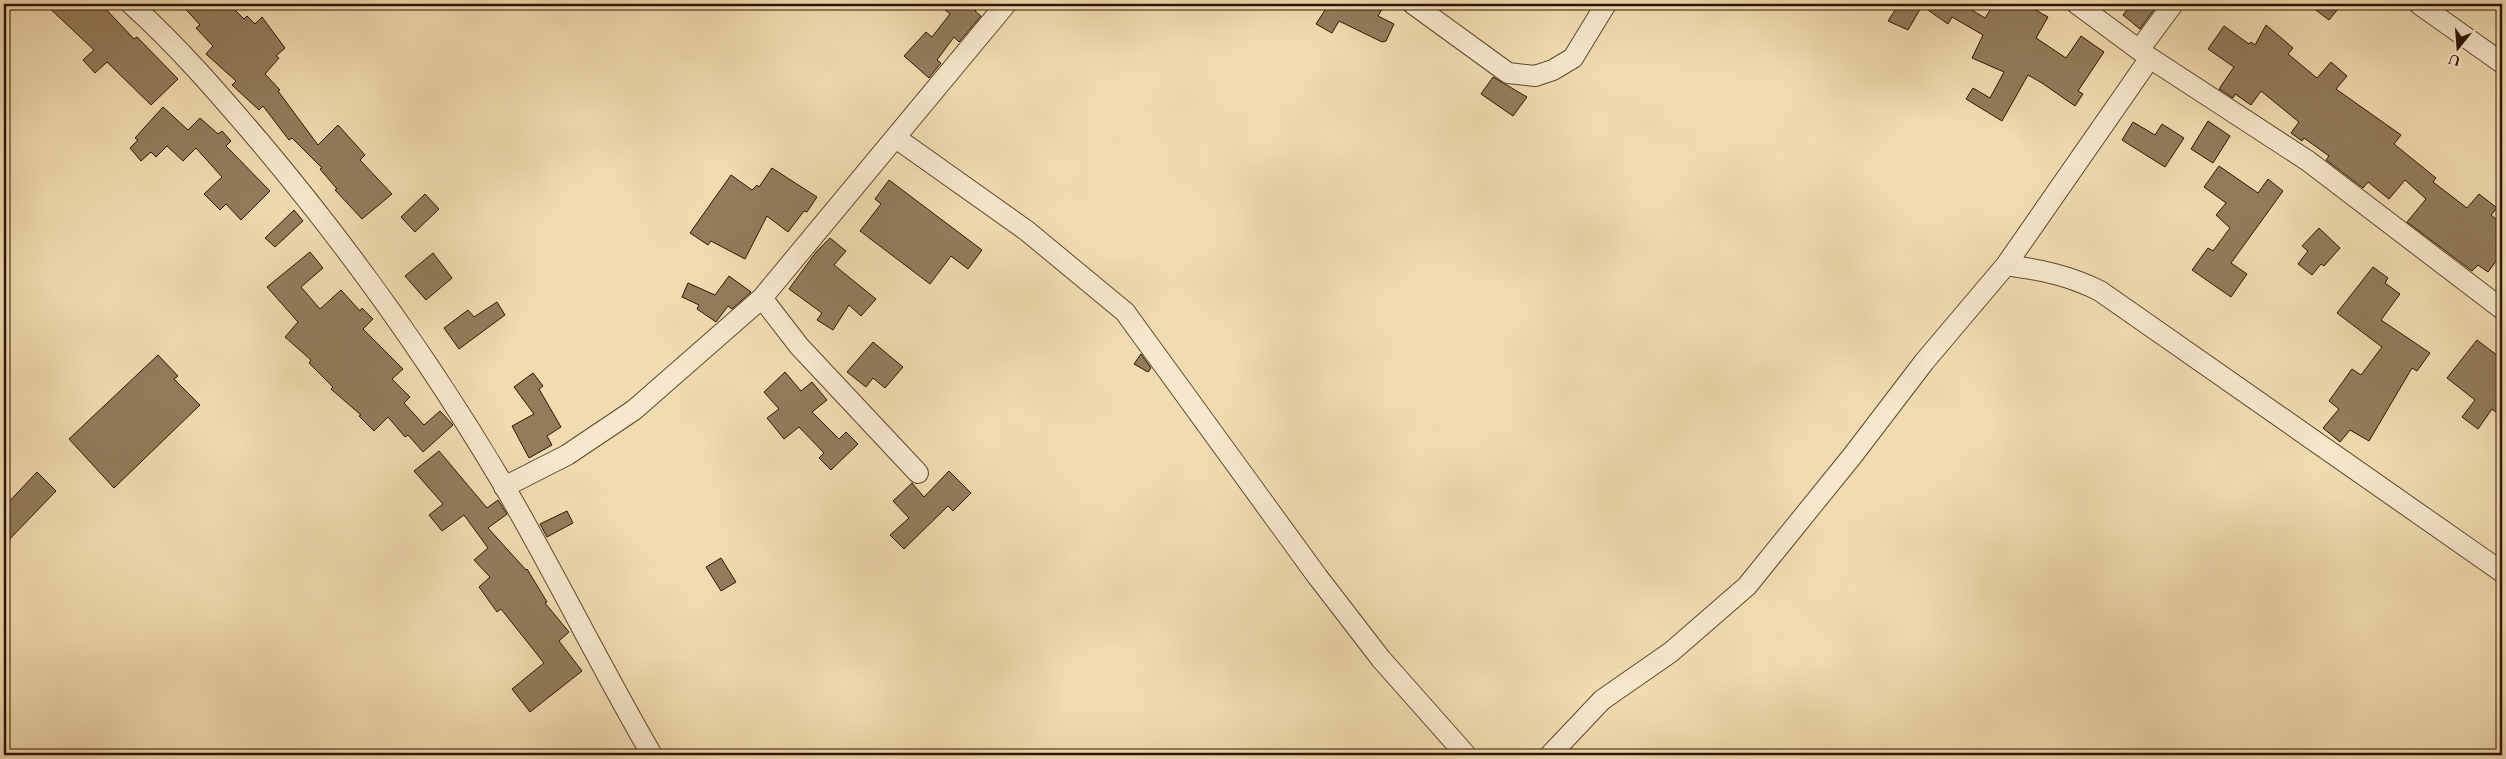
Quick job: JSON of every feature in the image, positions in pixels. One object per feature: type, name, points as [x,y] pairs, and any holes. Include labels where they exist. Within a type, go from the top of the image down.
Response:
[{"type":"street","points":[[131,4],[161,31],[227,103],[353,258],[460,413],[504,487],[608,680],[652,755]]},
{"type":"street","points":[[504,487],[567,455],[634,410],[762,298],[1006,4]]},
{"type":"street","points":[[1413,4],[1508,73],[1535,76],[1553,70],[1573,58],[1606,4]]},
{"type":"street","points":[[2077,4],[2144,54],[2308,161],[2502,309]]},
{"type":"street","points":[[1550,755],[1602,700],[1671,652],[1747,586],[1853,455],[1924,362],[2006,265],[2144,54],[2173,4]]},
{"type":"street","points":[[2418,4],[2502,63]]},
{"type":"street","points":[[896,138],[1027,231],[1125,312],[1317,576],[1381,659],[1466,755]]},
{"type":"street","points":[[2006,265],[2048,271],[2073,278],[2100,291],[2502,572]]},
{"type":"street","points":[[762,298],[799,346],[918,473]]},
{"type":"building","points":[[45,4],[101,4],[134,39],[137,37],[178,79],[151,105],[107,62],[95,73],[83,60],[94,50]]},
{"type":"building","points":[[181,4],[229,4],[244,19],[247,16],[255,24],[262,17],[285,48],[276,56],[279,58],[265,74],[280,90],[278,91],[318,145],[338,125],[365,155],[360,160],[392,194],[362,219],[335,190],[337,189],[320,169],[322,168],[292,138],[289,140],[263,106],[259,110],[232,85],[236,81],[206,54],[213,46],[196,28],[200,25]]},
{"type":"building","points":[[938,4],[982,4],[975,11],[981,16],[959,42],[954,37],[937,60],[941,63],[929,78],[904,56],[926,32],[932,37],[950,14]]},
{"type":"building","points":[[1329,4],[1385,4],[1378,16],[1394,24],[1386,41],[1382,42],[1339,21],[1332,33],[1316,24]]},
{"type":"building","points":[[1899,4],[1962,4],[1985,18],[1994,4],[2025,4],[2048,17],[2036,38],[2066,58],[2081,36],[2104,52],[2078,91],[2083,94],[2075,106],[2028,75],[2002,121],[1966,99],[1973,88],[1990,98],[2004,72],[1972,58],[1983,35],[1952,17],[1948,24],[1922,6],[1908,30],[1888,21]]},
{"type":"building","points":[[2132,4],[2158,4],[2140,29],[2123,15]]},
{"type":"building","points":[[2308,4],[2342,4],[2329,20]]},
{"type":"building","points":[[2266,25],[2293,48],[2288,54],[2317,78],[2331,62],[2347,76],[2336,89],[2401,135],[2394,144],[2436,178],[2433,182],[2467,208],[2479,194],[2497,208],[2491,215],[2502,224],[2502,253],[2488,272],[2478,265],[2472,271],[2407,222],[2426,199],[2405,180],[2389,199],[2368,182],[2363,188],[2326,160],[2329,156],[2304,138],[2302,141],[2291,133],[2299,122],[2261,91],[2251,105],[2235,94],[2233,98],[2219,89],[2234,67],[2208,49],[2224,26],[2249,44],[2251,42],[2255,45]]},
{"type":"building","points":[[1493,77],[1527,97],[1513,116],[1481,94]]},
{"type":"building","points":[[163,107],[188,130],[200,118],[218,134],[222,131],[231,141],[226,146],[270,191],[241,220],[226,204],[220,210],[204,194],[222,177],[196,148],[183,161],[167,146],[156,157],[151,152],[141,161],[130,148],[138,140],[135,138]]},
{"type":"building","points":[[2208,121],[2230,136],[2213,163],[2191,149]]},
{"type":"building","points":[[2133,122],[2155,135],[2162,124],[2184,138],[2165,167],[2122,140]]},
{"type":"building","points":[[2219,166],[2258,193],[2268,179],[2283,191],[2231,263],[2247,274],[2231,297],[2192,270],[2208,248],[2213,251],[2230,228],[2216,215],[2226,203],[2204,187]]},
{"type":"building","points":[[772,168],[817,197],[807,212],[804,211],[788,232],[767,216],[745,259],[711,241],[708,245],[690,233],[731,175],[752,190],[757,185],[759,187]]},
{"type":"building","points":[[889,180],[982,250],[968,269],[951,256],[930,284],[860,231],[881,204],[875,199]]},
{"type":"building","points":[[425,194],[439,209],[415,232],[401,217]]},
{"type":"building","points":[[294,210],[303,221],[275,247],[265,238]]},
{"type":"building","points":[[2319,228],[2340,248],[2324,266],[2321,264],[2312,275],[2298,264],[2308,251],[2302,246]]},
{"type":"building","points":[[830,238],[846,251],[834,265],[876,299],[861,316],[849,305],[833,330],[817,320],[822,313],[789,289],[816,252]]},
{"type":"building","points":[[310,252],[323,268],[301,287],[320,309],[341,290],[360,311],[362,308],[373,319],[363,329],[403,369],[392,379],[410,397],[404,403],[424,425],[440,411],[453,425],[423,452],[408,435],[405,437],[388,417],[374,431],[359,416],[361,415],[331,389],[333,387],[309,363],[311,360],[285,337],[298,322],[267,287]]},
{"type":"building","points":[[433,253],[452,278],[426,300],[405,276]]},
{"type":"building","points":[[2373,267],[2388,278],[2385,283],[2400,294],[2381,320],[2430,353],[2417,371],[2412,368],[2369,441],[2350,430],[2340,442],[2323,428],[2339,409],[2329,401],[2352,369],[2361,375],[2382,347],[2337,313]]},
{"type":"building","points":[[729,276],[751,292],[732,309],[728,306],[716,322],[697,309],[699,305],[682,297],[688,283],[715,295]]},
{"type":"building","points":[[497,302],[505,315],[459,349],[444,328],[468,310],[474,317]]},
{"type":"building","points":[[2477,340],[2502,359],[2502,417],[2492,409],[2478,429],[2462,417],[2475,400],[2447,378]]},
{"type":"building","points":[[873,342],[903,367],[885,388],[873,378],[866,387],[847,372]]},
{"type":"building","points":[[1141,354],[1151,368],[1148,372],[1134,364]]},
{"type":"building","points":[[158,355],[178,376],[174,379],[200,405],[114,488],[69,439]]},
{"type":"building","points":[[785,372],[801,391],[812,382],[827,400],[812,412],[839,439],[846,432],[858,444],[831,470],[819,458],[824,453],[799,427],[784,439],[767,418],[779,409],[764,392]]},
{"type":"building","points":[[533,373],[543,386],[539,389],[561,427],[547,436],[552,445],[529,458],[512,426],[534,414],[514,387]]},
{"type":"building","points":[[439,451],[487,508],[498,500],[507,514],[488,528],[527,569],[547,602],[545,603],[569,632],[559,641],[582,671],[530,712],[512,689],[544,663],[501,609],[497,612],[479,587],[490,577],[474,560],[488,548],[464,515],[442,531],[429,515],[443,504],[414,471]]},
{"type":"building","points":[[949,471],[971,493],[953,511],[948,506],[904,549],[890,535],[909,518],[893,501],[912,483],[924,497]]},
{"type":"building","points":[[37,472],[56,491],[4,545],[4,507]]},
{"type":"building","points":[[567,511],[573,523],[547,537],[540,524]]},
{"type":"building","points":[[721,558],[736,582],[721,591],[706,567]]}]
